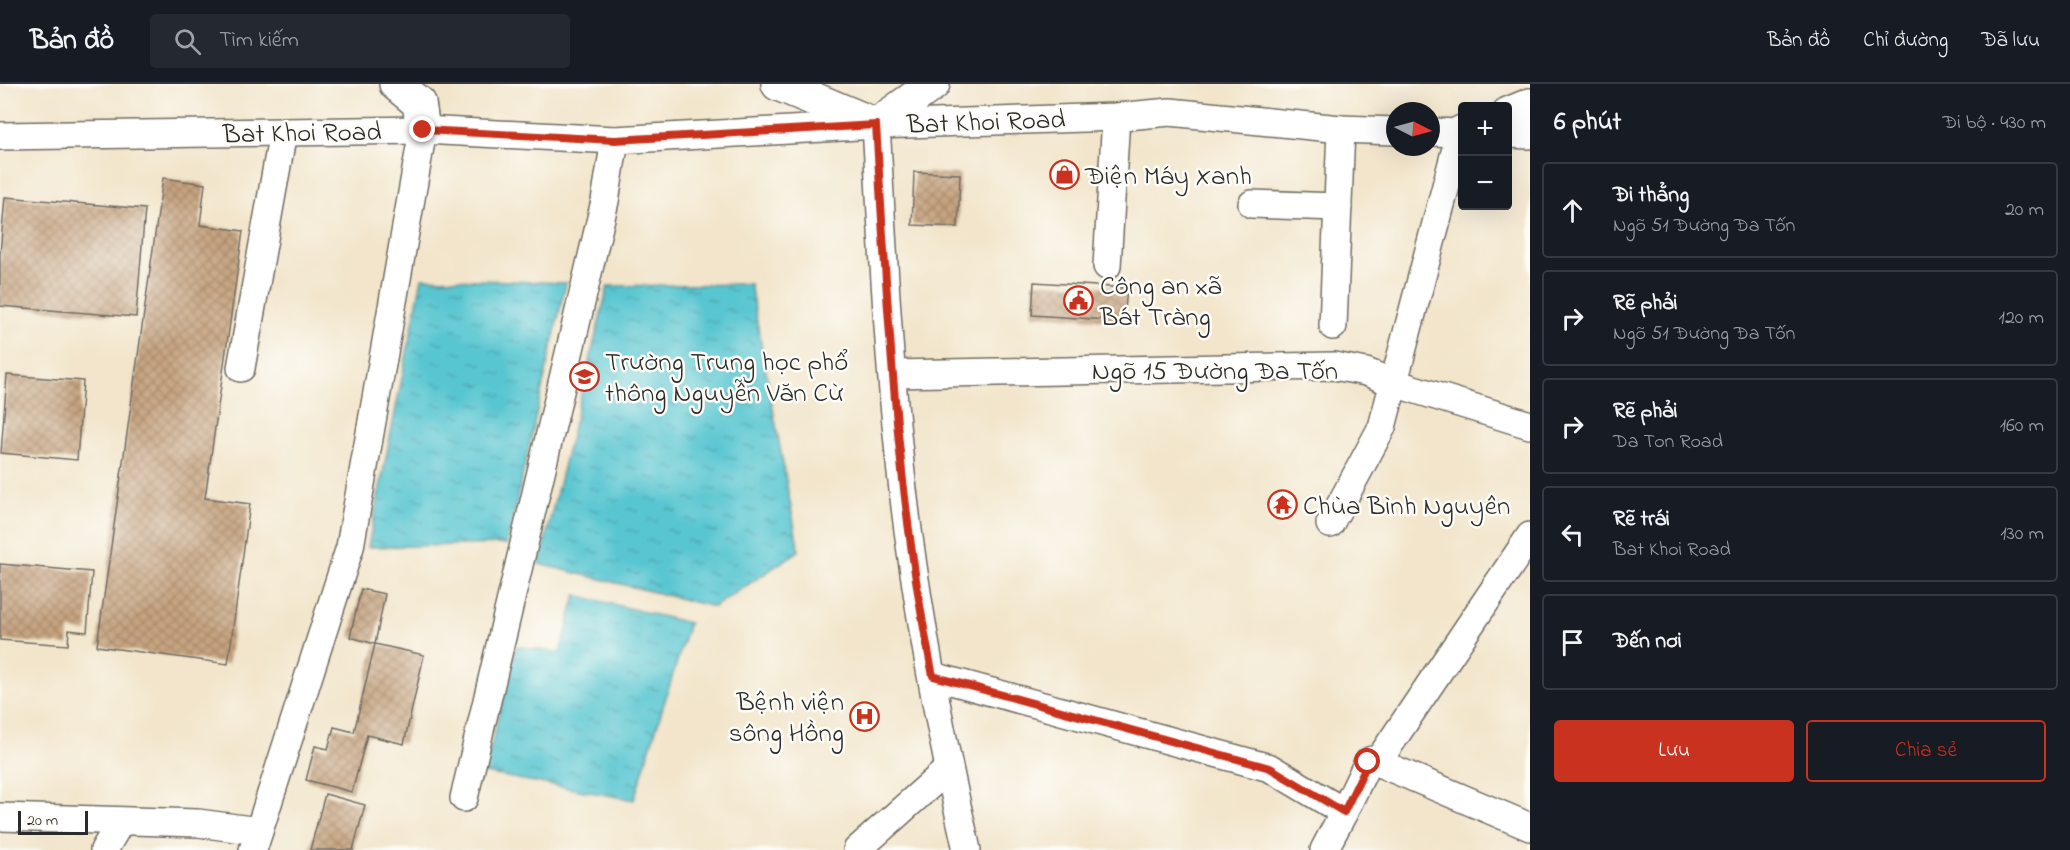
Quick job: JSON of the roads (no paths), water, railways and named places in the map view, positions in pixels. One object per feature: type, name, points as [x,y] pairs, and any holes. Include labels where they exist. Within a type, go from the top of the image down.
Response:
[{"type":"main road","points":[[396,84],[419,103],[423,130]]},
{"type":"main road","points":[[778,84],[876,125],[933,84]]},
{"type":"main road","points":[[1512,112],[1530,105]]},
{"type":"street","name":"Bat Khoi Road","points":[[0,136],[423,130],[615,140],[876,125],[1116,117],[1170,112],[1341,129],[1386,131]]},
{"type":"street","points":[[1107,266],[1116,117]]},
{"type":"street","points":[[876,125],[892,374],[907,510],[948,769],[967,850]]},
{"type":"street","points":[[1333,326],[1341,129]]},
{"type":"street","points":[[0,817],[198,823],[256,840],[350,548],[423,130]]},
{"type":"street","points":[[241,368],[283,132]]},
{"type":"street","points":[[1330,524],[1382,427],[1454,133]]},
{"type":"street","points":[[1512,134],[1530,135]]},
{"type":"street","points":[[464,798],[605,201],[615,140]]},
{"type":"street","points":[[1252,204],[1338,207]]},
{"type":"street","name":"Ngõ 15 Đường Đa Tốn","points":[[892,374],[1334,366],[1366,372],[1394,383],[1530,425]]},
{"type":"street","points":[[1379,760],[1530,536]]},
{"type":"street","points":[[933,676],[1270,768],[1344,812]]},
{"type":"street","points":[[1324,850],[1368,762],[1379,760],[1530,827]]},
{"type":"street","points":[[857,850],[948,769]]},
{"type":"street","points":[[104,850],[121,821]]},
{"type":"water","points":[[422,278],[566,283],[507,544],[368,547]]},
{"type":"water","points":[[750,284],[799,551],[714,607],[539,564],[608,286]]},
{"type":"water","points":[[576,595],[689,623],[634,800],[484,773],[516,646],[560,653]]},
{"type":"place","name":"Điện Máy Xanh","points":[[1064,175]]},
{"type":"place","name":"Công an xã Bát Tràng","points":[[1079,301]]},
{"type":"place","name":"Trường Trung học phổ thông Nguyễn Văn Cừ","points":[[584,377]]},
{"type":"place","name":"Chùa Bình Nguyên","points":[[1282,505]]},
{"type":"place","name":"Bệnh viện sông Hồng","points":[[865,717]]}]
